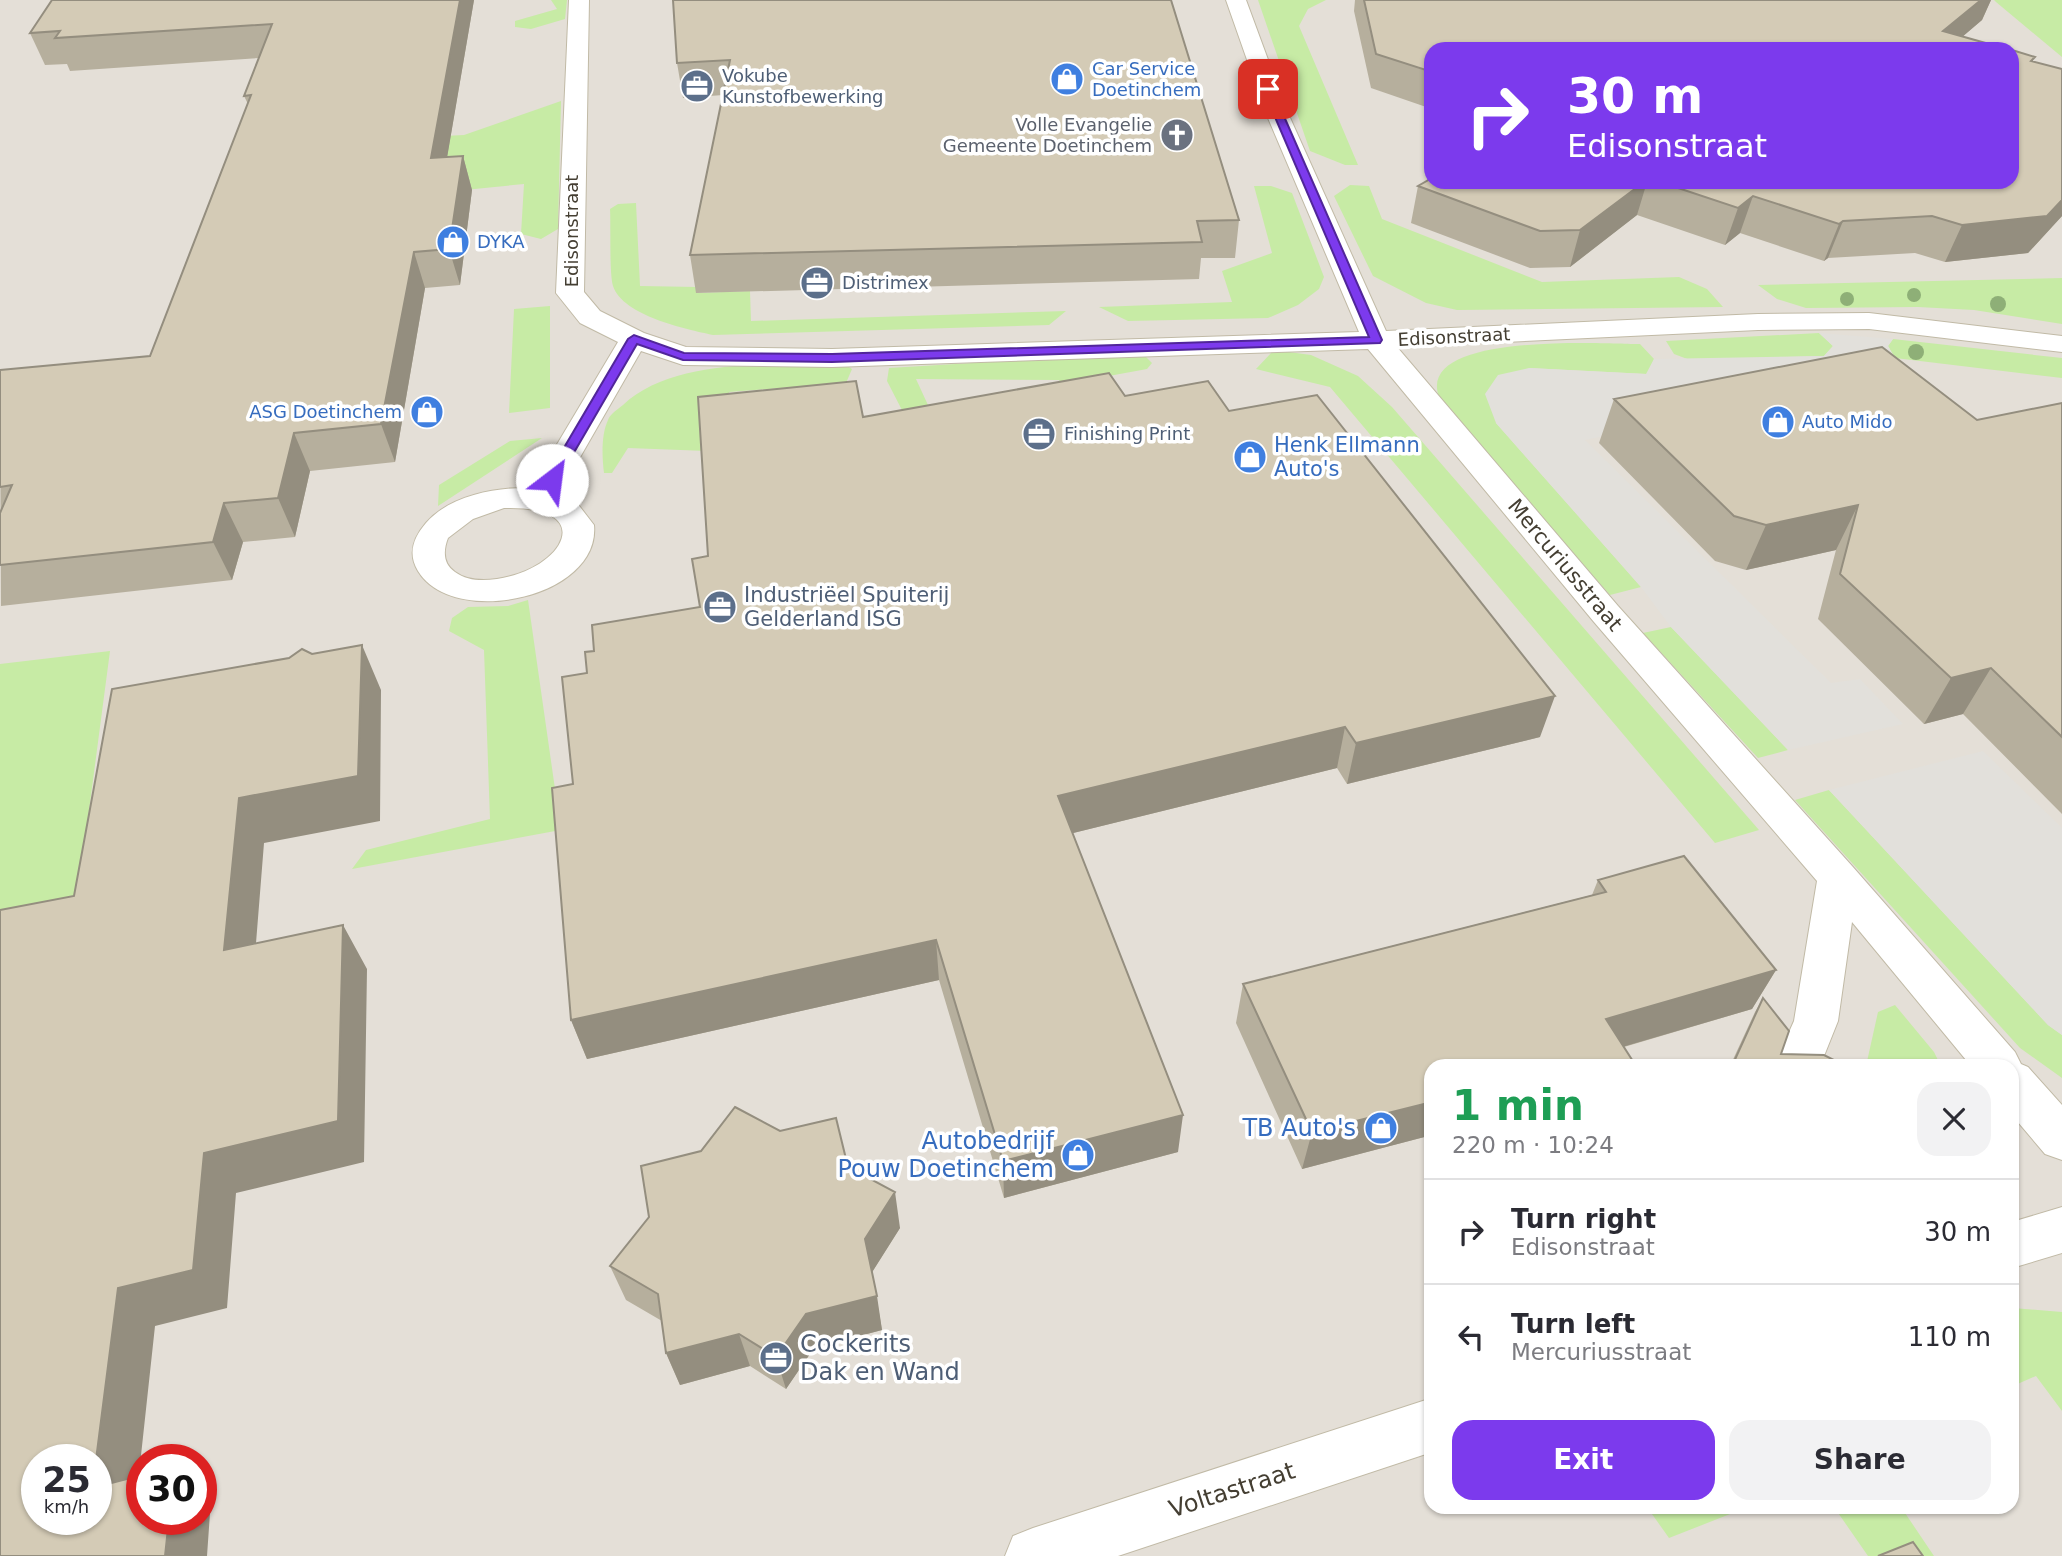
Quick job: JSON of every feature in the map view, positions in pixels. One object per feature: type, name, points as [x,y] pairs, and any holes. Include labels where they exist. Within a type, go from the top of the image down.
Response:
[{"type":"street","name":"Edisonstraat","points":[[579,0],[570,216],[570,293],[590,317],[634,339],[683,356],[832,358],[1376,340],[1744,323],[1869,321],[2062,344]]},
{"type":"street","name":"Mercuriusstraat","points":[[1236,0],[1276,111],[1376,340],[1606,614],[1838,877],[1993,1059]]},
{"type":"street","points":[[540,499],[634,339]]},
{"type":"street","points":[[1800,1059],[1816,1021],[1838,877]]},
{"type":"street","points":[[2019,1089],[2062,1139]]},
{"type":"street","points":[[2019,1243],[2062,1230]]},
{"type":"street","name":"Voltastraat","points":[[1033,1556],[1424,1428]]},
{"type":"shaded area","points":[[0,0],[2036,0],[2062,21],[2062,1556],[0,1556]]},
{"type":"shaded area","points":[[1819,333],[1893,339],[1888,346],[1895,358],[1866,382],[1585,440],[1831,683],[1860,679],[1903,724],[1788,750],[1671,627],[1641,587],[1496,423],[1485,394],[1498,375],[1529,368],[1646,374],[1654,359],[1824,356],[1833,346]]},
{"type":"shaded area","points":[[1983,751],[2062,828],[2062,1035],[2048,1025],[1829,790]]},
{"type":"green space","points":[[551,0],[567,0],[565,19],[531,29],[515,27],[515,21],[557,9]]},
{"type":"green space","points":[[1258,0],[1326,0],[1308,9],[1299,26],[1358,165],[1345,165],[1310,151]]},
{"type":"green space","points":[[1994,0],[2062,0],[2062,57],[1996,2]]},
{"type":"green space","points":[[561,101],[558,229],[541,239],[521,234],[524,184],[434,193],[444,136],[464,135]]},
{"type":"green space","points":[[1350,185],[1369,186],[1382,219],[1542,282],[1679,277],[1707,289],[1723,307],[1457,310],[1426,303],[1373,276],[1334,196]]},
{"type":"green space","points":[[1254,186],[1271,186],[1292,193],[1324,277],[1319,289],[1298,305],[1268,318],[1128,321],[1099,307],[1232,302],[1222,271],[1272,253]]},
{"type":"green space","points":[[636,203],[640,286],[698,287],[698,293],[750,291],[751,321],[1066,311],[1049,325],[713,335],[687,329],[642,313],[619,296],[613,286],[610,209],[618,204]]},
{"type":"green space","points":[[2062,278],[2062,324],[1974,310],[1918,307],[1806,308],[1777,299],[1758,285]]},
{"type":"green space","points":[[550,306],[550,408],[509,413],[514,309]]},
{"type":"green space","points":[[1819,333],[1833,346],[1824,356],[1690,360],[1674,354],[1666,341]]},
{"type":"green space","points":[[1893,339],[2062,358],[2062,378],[1895,358],[1888,346]]},
{"type":"green space","points":[[1555,343],[1640,344],[1654,359],[1647,374],[1529,368],[1496,423],[1641,587],[1610,595],[1444,406],[1439,397],[1439,376],[1456,361],[1483,351]]},
{"type":"green space","points":[[1274,350],[1311,355],[1358,376],[1392,407],[1759,830],[1715,843],[1330,387],[1256,369]]},
{"type":"green space","points":[[1142,353],[1152,363],[1147,369],[1087,380],[1084,417],[1059,380],[916,379],[945,442],[921,447],[887,381],[889,368]]},
{"type":"green space","points":[[841,362],[852,369],[846,383],[729,392],[739,434],[707,451],[628,448],[612,473],[604,473],[603,439],[609,418],[644,390],[697,371],[756,365]]},
{"type":"green space","points":[[542,438],[438,506],[439,485],[510,441]]},
{"type":"green space","points":[[528,600],[558,810],[566,829],[352,869],[366,850],[490,819],[484,650],[449,631],[452,618],[468,607],[508,606]]},
{"type":"green space","points":[[1671,627],[1788,750],[1758,758],[1643,633]]},
{"type":"green space","points":[[110,651],[71,947],[0,962],[0,664]]},
{"type":"green space","points":[[1829,790],[2048,1025],[2062,1035],[2062,1078],[2020,1048],[1795,800]]},
{"type":"green space","points":[[1895,1005],[1938,1059],[1868,1059],[1878,1012]]},
{"type":"green space","points":[[2019,1308],[2062,1312],[2062,1411],[2036,1376],[2019,1383]]},
{"type":"green space","points":[[1652,1514],[1730,1514],[1669,1538]]},
{"type":"green space","points":[[1839,1514],[1906,1514],[1934,1556],[1868,1556]]},
{"type":"building","points":[[52,0],[460,0],[431,158],[463,156],[449,249],[414,252],[381,424],[294,433],[278,498],[224,503],[213,542],[0,565],[0,513],[12,485],[0,487],[0,370],[150,356],[251,95],[244,96],[272,24],[55,38],[60,31],[30,33]]},
{"type":"building","points":[[673,0],[1171,0],[1239,220],[1197,221],[1202,242],[690,255],[730,60],[677,63]]},
{"type":"building","points":[[1364,0],[1981,0],[1943,31],[1982,42],[1424,42],[1424,69],[1376,54]]},
{"type":"building","points":[[2019,52],[2035,57],[2031,61],[2062,69],[2062,200],[2047,216],[1962,225],[1932,216],[1843,221],[1839,224],[1753,196],[1738,208],[1681,189],[2019,189]]},
{"type":"building","points":[[1426,189],[1635,189],[1580,230],[1540,231]]},
{"type":"building","points":[[1882,347],[1977,420],[2062,403],[2062,737],[1991,668],[1951,678],[1840,574],[1858,505],[1766,525],[1734,516],[1614,399]]},
{"type":"building","points":[[1109,373],[1125,396],[1208,381],[1229,411],[1317,395],[1555,696],[1356,743],[1345,727],[1058,796],[1183,1115],[1003,1161],[936,940],[571,1020],[552,788],[573,784],[562,677],[587,673],[585,652],[594,651],[592,625],[700,607],[692,559],[708,556],[698,397],[856,381],[863,417]]},
{"type":"building","points":[[362,645],[358,776],[239,798],[224,950],[343,925],[338,1121],[204,1153],[193,1270],[118,1288],[98,1444],[21,1444],[21,1535],[112,1535],[112,1483],[126,1479],[126,1535],[167,1535],[165,1556],[0,1556],[0,910],[74,896],[112,689],[289,658],[302,649],[312,654]]},
{"type":"building","points":[[1684,856],[1776,970],[1606,1019],[1632,1059],[1424,1059],[1424,1104],[1312,1132],[1243,984],[1606,892],[1598,880]]},
{"type":"building","points":[[1763,998],[1789,1031],[1781,1054],[1824,1055],[1832,1059],[1735,1059]]},
{"type":"building","points":[[735,1107],[780,1131],[836,1118],[848,1167],[895,1192],[865,1239],[877,1296],[806,1314],[776,1357],[739,1334],[666,1353],[658,1294],[610,1266],[649,1217],[641,1166],[701,1151]]},
{"type":"building","points":[[1913,1542],[1923,1556],[1878,1556]]},
{"type":"place","name":"Car Service Doetinchem","points":[[1067,79]]},
{"type":"place","name":"Vokube Kunstofbewerking","points":[[697,86]]},
{"type":"place","name":"Volle Evangelie Gemeente Doetinchem","points":[[1177,135]]},
{"type":"place","name":"DYKA","points":[[453,242]]},
{"type":"place","name":"Distrimex","points":[[817,283]]},
{"type":"place","name":"ASG Doetinchem","points":[[427,412]]},
{"type":"place","name":"Auto Mido","points":[[1778,422]]},
{"type":"place","name":"Finishing Print","points":[[1039,434]]},
{"type":"place","name":"Henk Ellmann Auto's","points":[[1250,457]]},
{"type":"place","name":"Industriëel Spuiterij Gelderland ISG","points":[[720,607]]},
{"type":"place","name":"TB Auto's","points":[[1381,1128]]},
{"type":"place","name":"Autobedrijf Pouw Doetinchem","points":[[1078,1155]]},
{"type":"place","name":"Cockerits Dak en Wand","points":[[776,1358]]},
{"type":"route","points":[[552,480],[634,339],[683,356],[832,358],[1376,340],[1303,176],[1268,89]]}]
